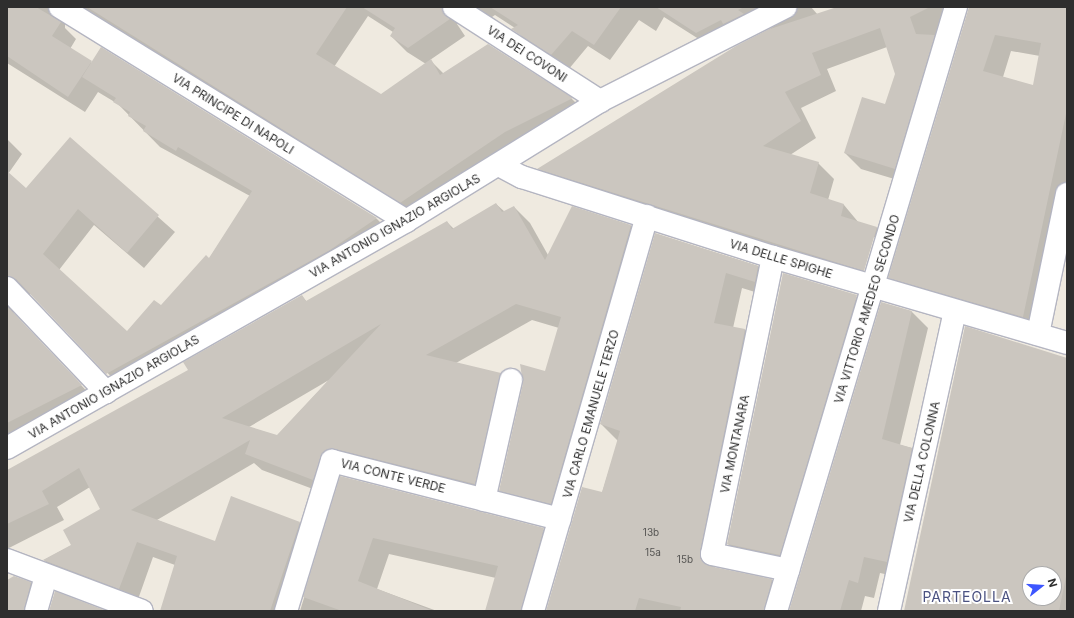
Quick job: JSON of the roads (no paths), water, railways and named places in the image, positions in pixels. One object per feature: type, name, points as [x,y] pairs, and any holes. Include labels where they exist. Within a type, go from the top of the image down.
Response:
[{"type":"street","name":"VIA PRINCIPE DI NAPOLI","points":[[60,7],[406,221]]},
{"type":"street","name":"VIA DEI COVONI","points":[[454,7],[600,100]]},
{"type":"street","name":"VIA VITTORIO AMEDEO SECONDO","points":[[776,611],[956,7]]},
{"type":"street","name":"VIA ANTONIO IGNAZIO ARGIOLAS","points":[[7,448],[406,221],[499,166],[600,100],[773,8]]},
{"type":"street","name":"VIA DELLE SPIGHE","points":[[499,166],[522,177],[773,257],[874,286],[955,312],[1067,343]]},
{"type":"street","points":[[1038,334],[1067,194]]},
{"type":"street","name":"VIA CARLO EMANUELE TERZO","points":[[533,611],[647,216]]},
{"type":"street","name":"VIA MONTANARA","points":[[773,257],[712,554],[788,570]]},
{"type":"street","points":[[7,288],[106,392]]},
{"type":"street","name":"VIA DELLA COLONNA","points":[[889,611],[955,312]]},
{"type":"street","points":[[484,500],[511,380]]},
{"type":"street","name":"VIA CONTE VERDE","points":[[286,611],[332,460],[560,519]]},
{"type":"street","points":[[7,560],[142,611]]},
{"type":"street","points":[[36,611],[46,576]]},
{"type":"district","name":"PARTEOLLA","points":[[967,597]]}]
